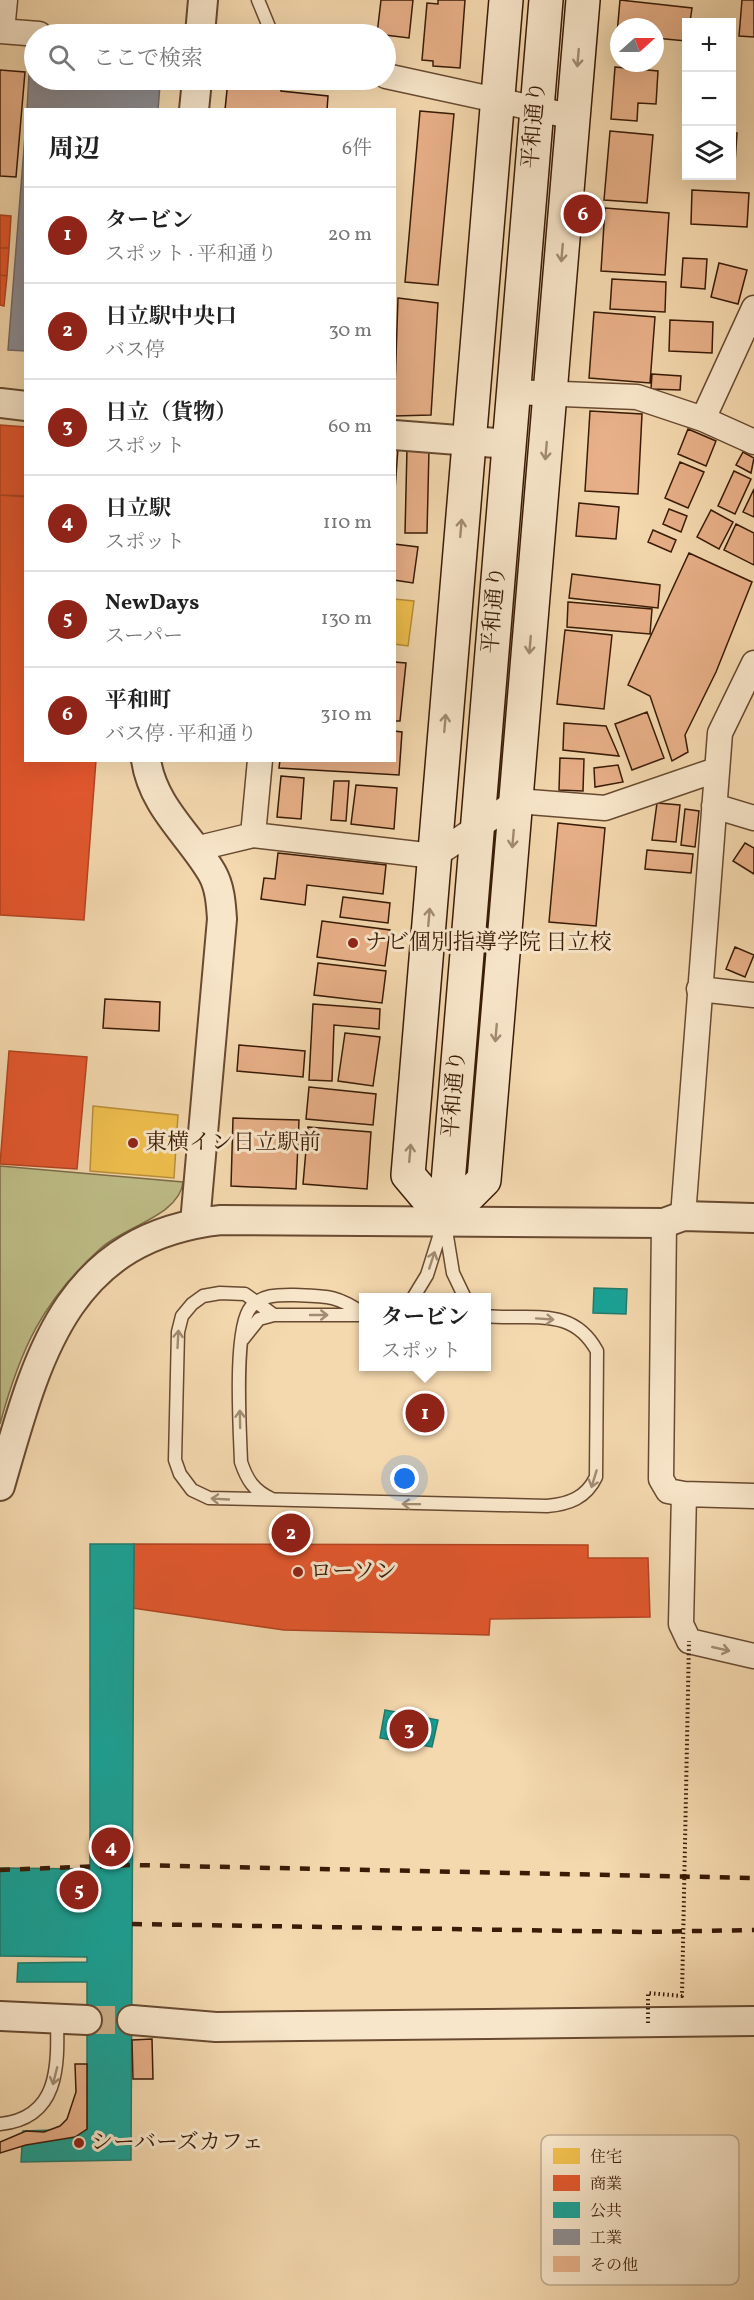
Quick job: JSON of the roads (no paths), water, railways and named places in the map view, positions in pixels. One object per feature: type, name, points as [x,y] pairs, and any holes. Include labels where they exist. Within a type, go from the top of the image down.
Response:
[{"type":"main road","points":[[506,0],[408,1175],[445,1219],[484,1180],[583,0]]},
{"type":"main road","name":"平和通り","points":[[445,1219],[546,0]]},
{"type":"street","points":[[5,0],[1,31],[24,33]]},
{"type":"street","points":[[201,24],[203,0]]},
{"type":"street","points":[[396,78],[574,117]]},
{"type":"street","points":[[194,108],[196,90]]},
{"type":"street","points":[[703,419],[754,308]]},
{"type":"street","points":[[513,392],[637,397],[703,419],[754,442]]},
{"type":"street","points":[[0,404],[24,406]]},
{"type":"street","points":[[396,435],[508,444]]},
{"type":"street","points":[[754,663],[720,733],[699,989],[674,1220],[661,1479],[668,1491],[684,1494],[754,1496]]},
{"type":"street","points":[[147,762],[154,791],[171,819],[213,875],[220,894],[222,919],[195,1222]]},
{"type":"street","points":[[253,835],[260,762]]},
{"type":"street","points":[[195,849],[253,835],[434,856],[477,825],[517,801],[604,808],[716,770]]},
{"type":"street","points":[[714,806],[754,818]]},
{"type":"street","points":[[699,989],[754,995]]},
{"type":"street","points":[[0,1486],[34,1375],[59,1320],[89,1280],[111,1261],[139,1242],[195,1222],[221,1220],[754,1218]]},
{"type":"street","points":[[684,1494],[681,1624],[689,1641],[754,1656]]},
{"type":"street","points":[[0,2016],[87,2020]]},
{"type":"street","points":[[132,2020],[216,2026],[648,2024],[754,2021]]},
{"type":"lane","points":[[258,0],[268,24]]},
{"type":"lane","points":[[416,1293],[427,1275],[445,1219]]},
{"type":"lane","points":[[445,1219],[453,1273],[463,1293]]},
{"type":"lane","points":[[274,1315],[245,1294],[220,1293],[203,1296],[182,1316],[178,1332],[176,1460],[180,1474],[192,1490],[209,1498],[278,1501],[547,1506],[578,1498],[590,1490],[596,1477],[597,1351],[589,1336],[567,1321],[491,1316]]},
{"type":"lane","points":[[278,1501],[260,1494],[246,1479],[241,1462],[241,1343],[244,1318],[257,1302],[274,1295],[330,1297],[343,1300],[359,1312]]},
{"type":"lane","points":[[241,1343],[259,1319],[274,1315],[359,1315]]},
{"type":"lane","points":[[0,2124],[15,2123],[32,2114],[45,2100],[54,2084],[58,2066],[57,2018]]},
{"type":"tunnel","points":[[87,2020],[132,2020]]},
{"type":"railway","points":[[0,1870],[132,1865],[754,1878]]},
{"type":"railway","points":[[132,1924],[643,1932],[754,1930]]},
{"type":"place","name":"平和町","points":[[583,214]]},
{"type":"place","name":"ナビ個別指導学院 日立校","points":[[353,943]]},
{"type":"place","name":"東横イン日立駅前","points":[[133,1143]]},
{"type":"place","name":"タービン","points":[[425,1413]]},
{"type":"place","name":"日立駅中央口","points":[[291,1533]]},
{"type":"place","name":"ローソン","points":[[298,1572]]},
{"type":"place","name":"日立（貨物）","points":[[409,1729]]},
{"type":"place","name":"日立駅","points":[[111,1847]]},
{"type":"place","name":"NewDays","points":[[79,1890]]},
{"type":"place","name":"シーバーズカフェ","points":[[79,2143]]}]
